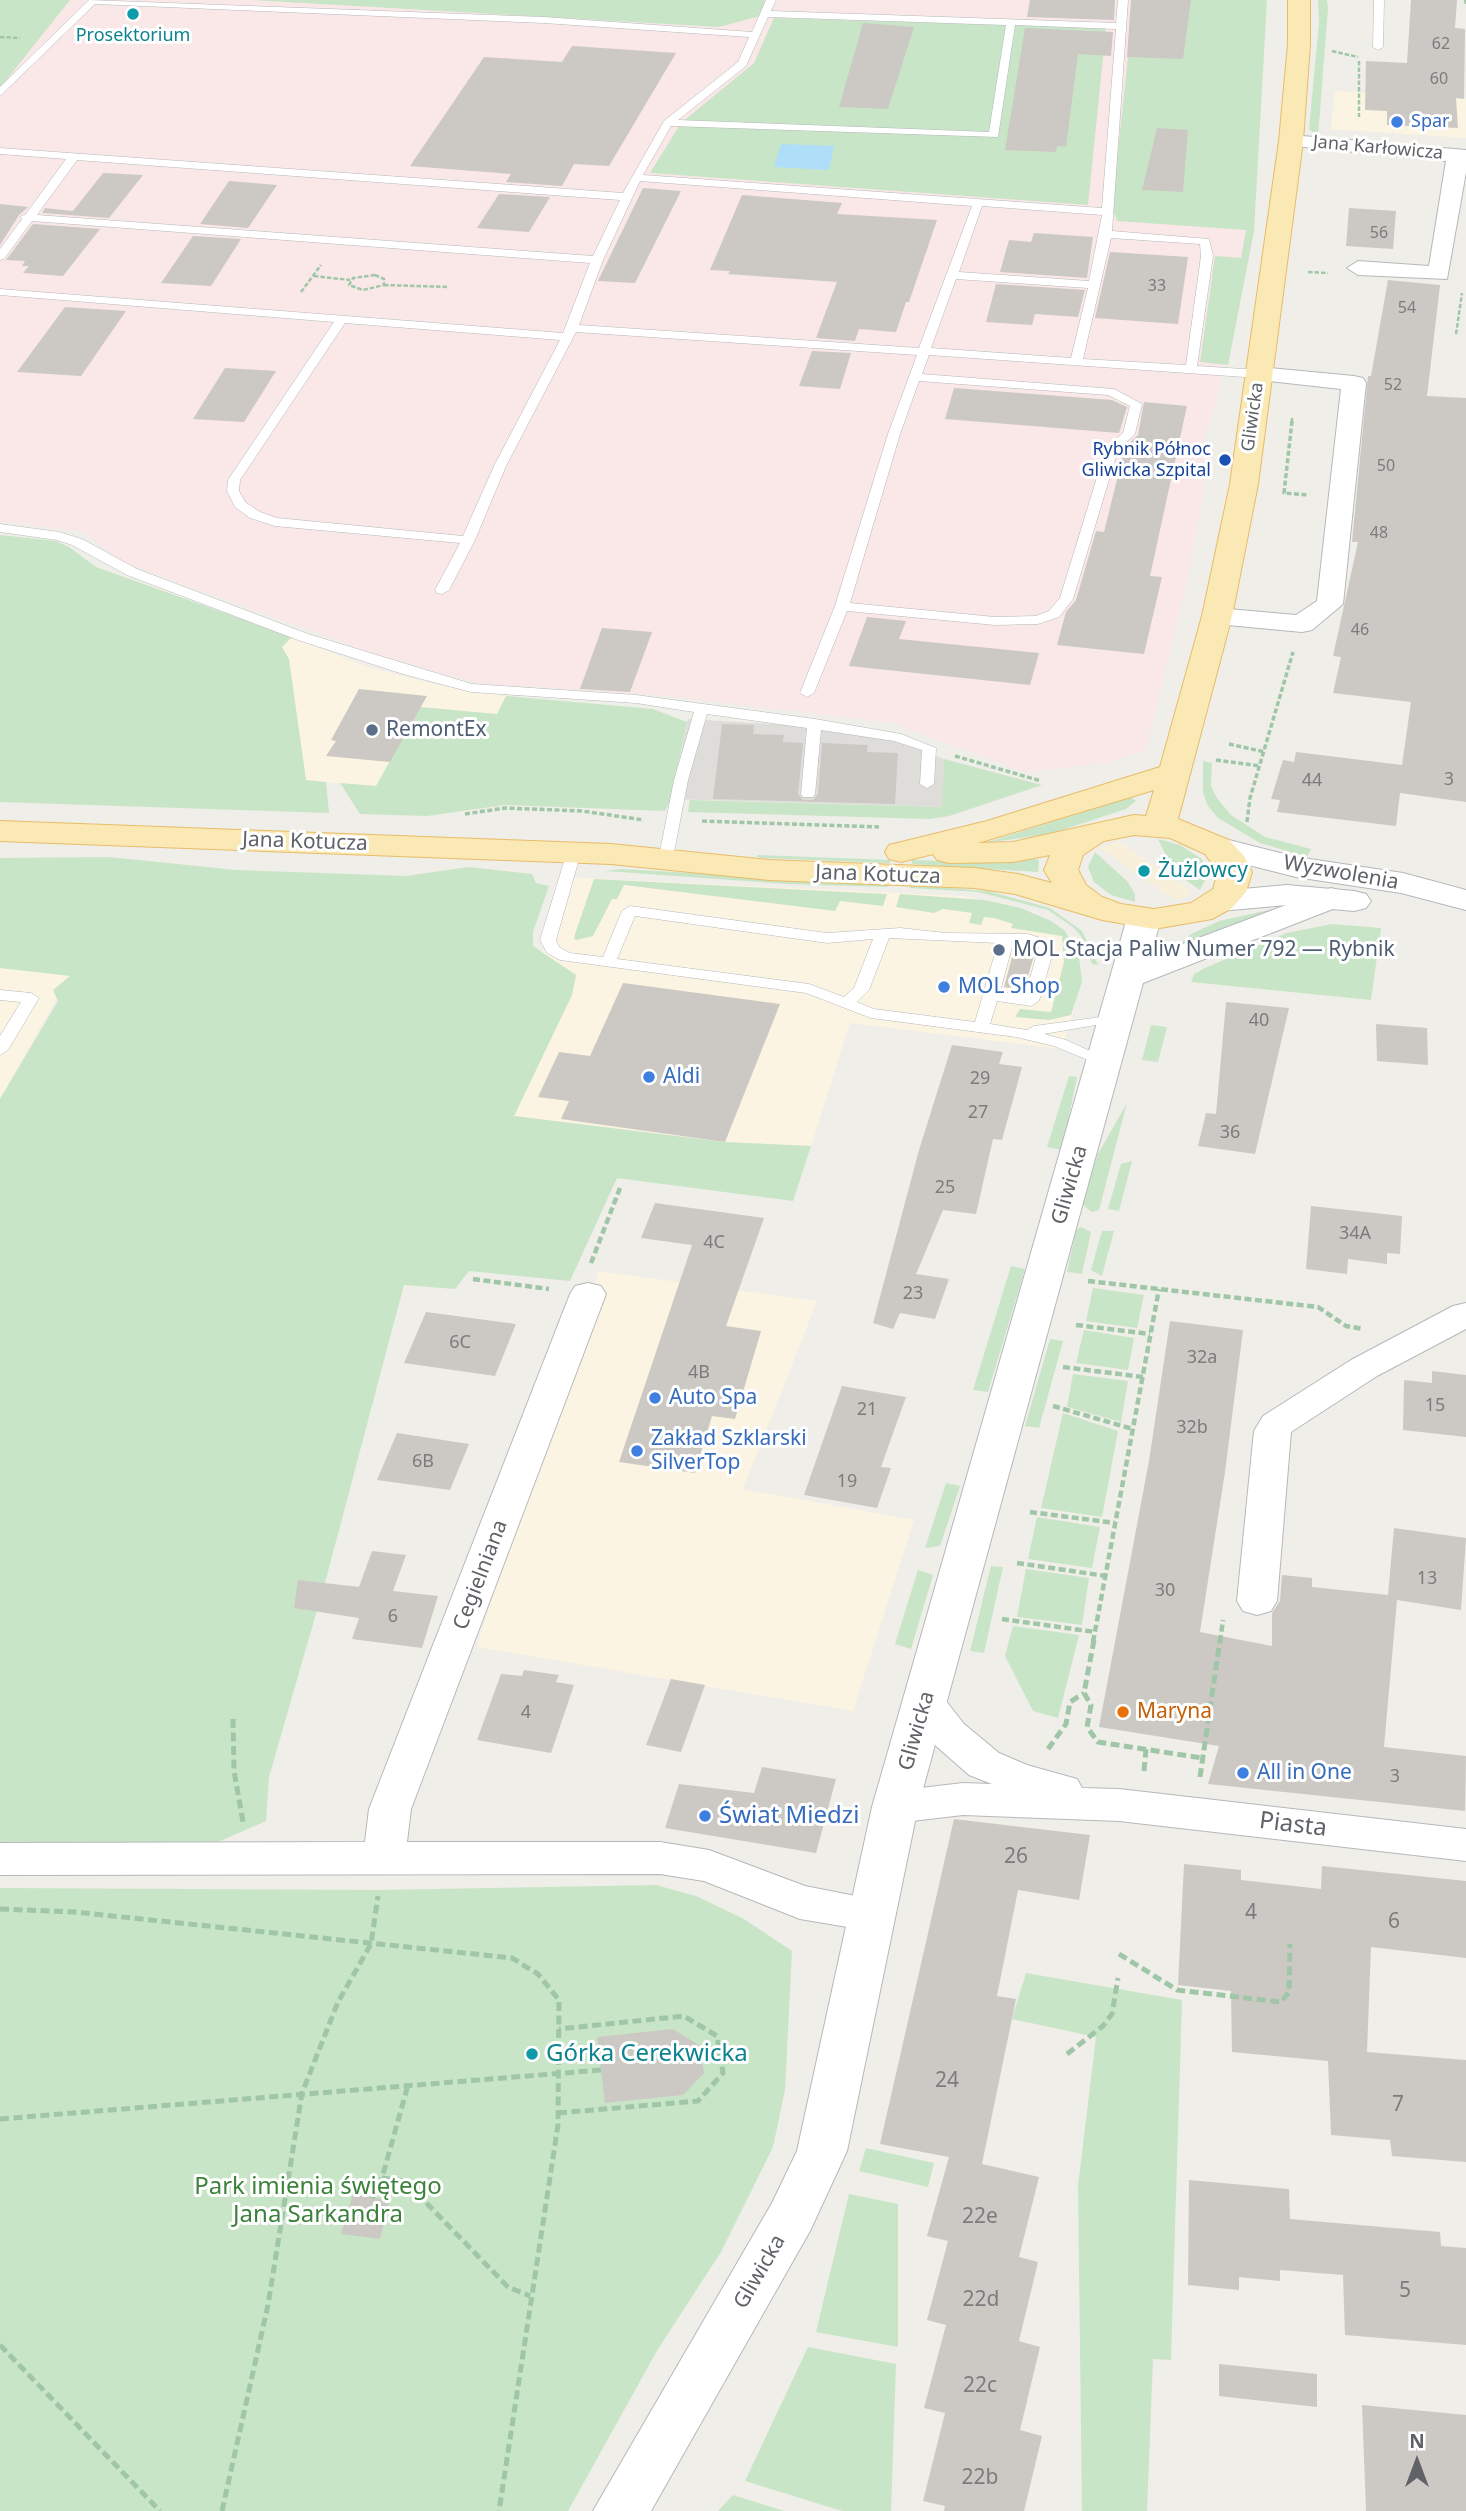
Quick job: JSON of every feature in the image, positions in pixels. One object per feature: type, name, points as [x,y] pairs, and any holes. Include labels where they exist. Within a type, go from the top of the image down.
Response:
[{"type":"main road","name":"Gliwicka","points":[[1160,826],[1217,616],[1240,506],[1291,141],[1299,44],[1299,0]]},
{"type":"main road","points":[[894,840],[998,828],[1178,764]]},
{"type":"main road","name":"Jana Kotucza","points":[[611,854],[894,840],[997,854],[1082,839],[1117,827],[1160,826],[1191,834],[1217,846]]},
{"type":"main road","name":"Jana Kotucza","points":[[0,831],[574,852],[769,870],[989,879],[1144,918],[1183,916],[1220,901]]},
{"type":"main road","points":[[1082,839],[1064,856],[1063,878],[1073,891],[1101,908]]},
{"type":"main road","points":[[1217,846],[1227,856],[1235,872],[1233,887],[1220,901]]},
{"type":"street","name":"Jana Karłowicza","points":[[1291,141],[1462,156]]},
{"type":"street","points":[[1358,268],[1439,274],[1462,156]]},
{"type":"street","points":[[1217,616],[1301,624],[1330,604],[1354,383],[1259,374]]},
{"type":"street","name":"Wyzwolenia","points":[[1217,846],[1296,867],[1404,884],[1466,900]]},
{"type":"street","name":"Wyzwolenia","points":[[1220,901],[1270,895],[1331,898],[1466,913]]},
{"type":"street","points":[[1129,976],[1331,898]]},
{"type":"street","name":"Gliwicka","points":[[621,2511],[812,2176],[830,2126],[871,1914],[895,1807],[1144,918]]},
{"type":"street","name":"Cegielniana","points":[[381,1874],[390,1809],[588,1294]]},
{"type":"street","points":[[1258,1592],[1274,1428],[1353,1375],[1416,1339],[1462,1318]]},
{"type":"street","name":"Piasta","points":[[925,1702],[950,1735],[984,1764],[1017,1778],[1119,1805]]},
{"type":"street","name":"Piasta","points":[[895,1807],[963,1799],[1119,1805],[1466,1845]]},
{"type":"street","points":[[0,1859],[381,1874],[660,1858],[709,1866],[800,1902],[871,1914]]},
{"type":"lane","points":[[442,590],[468,540],[500,466],[570,332],[597,260],[636,177],[668,123],[742,64],[771,0]]},
{"type":"lane","points":[[1076,361],[1105,234],[1123,0]]},
{"type":"lane","points":[[1378,47],[1379,0]]},
{"type":"lane","points":[[0,93],[93,1],[531,20],[756,35]]},
{"type":"lane","points":[[765,14],[1120,26]]},
{"type":"lane","points":[[668,123],[994,135],[1011,22]]},
{"type":"lane","points":[[0,151],[627,197]]},
{"type":"lane","points":[[0,257],[6,243],[74,156]]},
{"type":"lane","points":[[636,177],[1107,212]]},
{"type":"lane","points":[[807,693],[842,606],[894,434],[927,350],[978,202]]},
{"type":"lane","points":[[26,218],[597,260]]},
{"type":"lane","points":[[1105,234],[1205,241],[1207,256],[1192,369]]},
{"type":"lane","points":[[953,275],[1095,285]]},
{"type":"lane","points":[[0,292],[341,320],[927,350],[1259,374]]},
{"type":"lane","points":[[341,320],[234,480],[233,491],[240,504],[255,515],[275,522],[468,540]]},
{"type":"lane","points":[[842,606],[995,621],[1038,620],[1054,614],[1066,599],[1112,448],[1129,433],[1136,404],[1130,398],[1110,392],[915,377]]},
{"type":"lane","points":[[0,528],[68,539],[132,572],[303,637],[471,688],[636,699],[815,723],[896,737],[929,748],[927,784]]},
{"type":"lane","points":[[667,852],[681,780],[702,707]]},
{"type":"lane","points":[[808,794],[815,723]]},
{"type":"lane","points":[[574,852],[548,944],[566,957],[809,989],[871,1013],[1016,1032],[1060,1043],[1105,1062]]},
{"type":"lane","points":[[608,964],[630,912],[827,938],[883,934],[1028,939],[1047,945],[1031,1001],[991,995]]},
{"type":"lane","points":[[847,1003],[861,990],[883,934]]},
{"type":"lane","points":[[981,1028],[1007,939]]},
{"type":"lane","points":[[0,995],[31,998],[0,1050]]},
{"type":"lane","points":[[1016,1032],[1056,1029],[1118,1017]]},
{"type":"path","points":[[1332,51],[1353,56]]},
{"type":"path","points":[[1358,99],[1359,56]]},
{"type":"path","points":[[284,315],[338,241]]},
{"type":"path","points":[[313,276],[349,280],[358,276],[375,275],[384,279],[384,285]]},
{"type":"path","points":[[349,280],[349,285],[357,289],[375,289],[384,285],[449,287]]},
{"type":"path","points":[[1247,823],[1250,798],[1301,624]]},
{"type":"path","points":[[1229,744],[1265,752]]},
{"type":"path","points":[[929,748],[1054,785]]},
{"type":"path","points":[[1178,764],[1260,766]]},
{"type":"path","points":[[458,816],[505,808],[582,811],[629,819],[894,840]]},
{"type":"path","points":[[473,1279],[588,1294],[587,1275],[620,1188]]},
{"type":"path","points":[[1088,1281],[1318,1307],[1346,1326],[1416,1339]]},
{"type":"path","points":[[1159,1289],[1084,1693],[1091,1705],[1087,1727],[1098,1742],[1202,1758]]},
{"type":"path","points":[[1076,1325],[1150,1334]]},
{"type":"path","points":[[1063,1367],[1143,1377]]},
{"type":"path","points":[[1053,1406],[1133,1429]]},
{"type":"path","points":[[1030,1512],[1115,1523]]},
{"type":"path","points":[[1017,1563],[1106,1576]]},
{"type":"path","points":[[1201,1768],[1229,1580],[1258,1592]]},
{"type":"path","points":[[1002,1619],[1095,1632]]},
{"type":"path","points":[[1044,1754],[1066,1724],[1070,1702],[1084,1693]]},
{"type":"path","points":[[233,1719],[233,1771],[244,1825]]},
{"type":"path","points":[[1145,1759],[1146,1749]]},
{"type":"path","points":[[222,2511],[268,2305],[302,2093],[316,2051],[338,2002],[371,1944],[381,1874]]},
{"type":"path","points":[[0,1909],[75,1913],[512,1958],[538,1974],[559,2000],[558,2113],[499,2511]]},
{"type":"path","points":[[1119,1954],[1177,1990],[1281,2002],[1289,1992],[1290,1944]]},
{"type":"path","points":[[1067,2054],[1103,2026],[1112,2014],[1118,1978]]},
{"type":"path","points":[[558,2113],[698,2101],[723,2073],[717,2036],[684,2017],[559,2029]]},
{"type":"path","points":[[0,2119],[601,2070]]},
{"type":"path","points":[[372,2197],[382,2178],[408,2085]]},
{"type":"path","points":[[382,2178],[405,2181],[508,2287],[530,2296]]},
{"type":"path","points":[[0,2345],[160,2511]]},
{"type":"shaded area","points":[[70,0],[251,0],[718,27],[759,16],[765,0],[1223,0],[1246,230],[1217,399],[1204,438],[1203,494],[1189,573],[1146,750],[1106,763],[1025,772],[892,723],[676,697],[477,683],[378,655],[117,560],[85,532],[0,521],[0,88]]},
{"type":"shaded area","points":[[1335,91],[1466,99],[1466,138],[1331,129]]},
{"type":"shaded area","points":[[292,637],[365,666],[433,684],[506,696],[497,714],[420,707],[376,786],[306,781],[289,659],[282,647]]},
{"type":"shaded area","points":[[688,719],[788,725],[894,740],[944,759],[943,807],[671,799]]},
{"type":"shaded area","points":[[560,877],[962,896],[1005,904],[1035,913],[1065,931],[1079,956],[1082,982],[1062,1049],[850,1023],[811,1146],[725,1142],[514,1116],[572,995],[576,976],[542,954]]},
{"type":"shaded area","points":[[0,968],[70,975],[0,1099]]},
{"type":"shaded area","points":[[598,1271],[817,1301],[743,1489],[914,1520],[853,1711],[477,1647],[502,1562],[591,1303]]},
{"type":"green space","points":[[0,0],[70,0],[0,88]]},
{"type":"green space","points":[[251,0],[765,0],[760,16],[719,27]]},
{"type":"green space","points":[[1134,0],[1267,0],[1254,231],[1228,365],[1200,362],[1215,256],[1241,258],[1246,230],[1117,221],[1112,207]]},
{"type":"green space","points":[[1318,0],[1327,0],[1328,8],[1318,137],[1309,129],[1319,22]]},
{"type":"green space","points":[[774,18],[1106,28],[1088,205],[650,173],[681,123],[754,63]]},
{"type":"green space","points":[[0,535],[56,541],[96,567],[292,637],[282,647],[289,659],[306,780],[326,782],[329,813],[0,802]]},
{"type":"green space","points":[[506,696],[653,709],[687,722],[671,799],[665,811],[505,805],[427,816],[360,814],[340,783],[376,786],[420,707],[497,714]]},
{"type":"green space","points":[[944,759],[1042,785],[949,816],[930,819],[688,812],[690,800],[942,807]]},
{"type":"green space","points":[[1203,761],[1212,763],[1211,786],[1231,815],[1265,837],[1311,849],[1307,857],[1260,843],[1218,818],[1208,806],[1203,793]]},
{"type":"green space","points":[[1131,797],[1136,801],[1126,809],[1050,834],[985,843]]},
{"type":"green space","points":[[1158,839],[1180,845],[1202,859],[1208,874],[1200,890],[1174,872]]},
{"type":"green space","points":[[1095,852],[1127,881],[1135,894],[1135,902],[1111,895],[1094,882],[1088,867]]},
{"type":"green space","points":[[109,857],[236,870],[406,876],[469,867],[532,874],[536,883],[549,886],[533,932],[533,946],[576,975],[572,995],[514,1116],[725,1142],[811,1146],[793,1201],[617,1178],[570,1281],[469,1271],[455,1289],[404,1285],[326,1579],[269,1777],[266,1821],[218,1842],[0,1842],[0,1099],[58,1001],[53,990],[70,976],[0,968],[0,858]]},
{"type":"green space","points":[[756,857],[890,860],[890,863]]},
{"type":"green space","points":[[912,860],[969,862],[1039,860],[1038,872],[912,864]]},
{"type":"green space","points":[[621,869],[888,884],[888,887],[787,884],[606,871]]},
{"type":"green space","points":[[594,879],[887,894],[883,906],[840,901],[835,911],[624,885],[617,899],[612,899],[593,936],[577,940],[574,939],[575,934]]},
{"type":"green space","points":[[910,885],[988,891],[1050,908],[1082,931],[1098,965],[1092,964],[1081,936],[1073,927],[1048,910],[978,892],[910,888]]},
{"type":"green space","points":[[900,894],[985,900],[1021,908],[1051,921],[1065,931],[1079,956],[1082,982],[1071,1015],[1049,1020],[1015,1017],[1020,1009],[1051,1012],[1064,962],[1062,936],[1011,928],[1013,924],[994,918],[984,917],[981,925],[969,923],[972,913],[943,909],[934,913],[896,907]]},
{"type":"green space","points":[[1282,907],[1177,947],[1191,934],[1219,921]]},
{"type":"green space","points":[[1332,924],[1381,928],[1371,1000],[1191,982],[1194,974],[1205,968],[1287,933]]},
{"type":"green space","points":[[1151,1025],[1167,1027],[1158,1062],[1142,1060]]},
{"type":"green space","points":[[1069,1076],[1077,1077],[1062,1150],[1047,1147]]},
{"type":"green space","points":[[1127,1103],[1099,1210],[1092,1212],[1083,1205],[1090,1178],[1098,1154]]},
{"type":"green space","points":[[1132,1161],[1119,1211],[1108,1209],[1121,1164]]},
{"type":"green space","points":[[1081,1227],[1091,1232],[1082,1274],[1067,1272],[1076,1230]]},
{"type":"green space","points":[[1102,1231],[1114,1231],[1102,1276],[1091,1270]]},
{"type":"green space","points":[[1011,1266],[1025,1269],[988,1392],[973,1390]]},
{"type":"green space","points":[[1093,1288],[1144,1295],[1137,1328],[1086,1321]]},
{"type":"green space","points":[[1084,1330],[1134,1338],[1128,1370],[1076,1363]]},
{"type":"green space","points":[[1050,1339],[1063,1341],[1039,1428],[1025,1426]]},
{"type":"green space","points":[[1073,1374],[1128,1381],[1121,1422],[1067,1407]]},
{"type":"green space","points":[[1063,1413],[1118,1431],[1102,1517],[1041,1508]]},
{"type":"green space","points":[[946,1483],[960,1486],[940,1546],[925,1548]]},
{"type":"green space","points":[[1037,1517],[1100,1527],[1092,1568],[1028,1559]]},
{"type":"green space","points":[[991,1566],[1003,1567],[984,1653],[970,1651]]},
{"type":"green space","points":[[1026,1569],[1089,1578],[1082,1625],[1017,1617]]},
{"type":"green space","points":[[918,1570],[933,1575],[911,1649],[895,1644]]},
{"type":"green space","points":[[1013,1626],[1079,1635],[1058,1718],[1033,1711],[1005,1656]]},
{"type":"green space","name":"Park imienia świętego Jana Sarkandra","points":[[656,1885],[696,1896],[744,1919],[792,1951],[785,2090],[773,2147],[721,2252],[658,2349],[568,2511],[0,2511],[0,1888],[379,1890]]},
{"type":"green space","points":[[1026,1973],[1182,2000],[1171,2360],[1153,2359],[1147,2511],[1082,2511],[1078,2186],[1096,2037],[1012,2019]]},
{"type":"green space","points":[[866,2148],[934,2163],[928,2187],[859,2171]]},
{"type":"green space","points":[[849,2194],[898,2204],[898,2347],[816,2332]]},
{"type":"green space","points":[[808,2347],[896,2364],[891,2511],[842,2511],[745,2481]]},
{"type":"green space","points":[[733,2495],[784,2511],[718,2511]]},
{"type":"sand","points":[[1119,841],[1193,893],[1177,901],[1100,848]]},
{"type":"water","points":[[781,144],[834,146],[829,170],[774,167]]},
{"type":"building","points":[[1030,0],[1115,0],[1114,20],[1027,17]]},
{"type":"building","points":[[1131,0],[1191,0],[1183,59],[1127,57]]},
{"type":"building","points":[[1411,0],[1457,0],[1455,28],[1465,29],[1464,99],[1456,98],[1458,128],[1387,125],[1387,111],[1365,110],[1366,61],[1407,63]]},
{"type":"building","points":[[863,23],[914,27],[888,109],[839,107]]},
{"type":"building","points":[[1025,28],[1113,32],[1111,56],[1078,54],[1066,147],[1057,146],[1056,152],[1005,150]]},
{"type":"building","points":[[572,46],[676,53],[609,166],[574,164],[562,186],[506,182],[511,174],[410,166],[484,57],[562,62]]},
{"type":"building","points":[[1157,128],[1188,130],[1183,192],[1142,190]]},
{"type":"building","points":[[103,173],[143,175],[109,218],[42,213],[45,208],[73,211]]},
{"type":"building","points":[[229,181],[277,185],[248,228],[200,224]]},
{"type":"building","points":[[643,188],[681,191],[635,283],[598,281]]},
{"type":"building","points":[[499,194],[550,197],[529,232],[477,228]]},
{"type":"building","points":[[742,195],[842,203],[837,214],[937,220],[896,332],[859,329],[855,341],[816,338],[837,282],[728,274],[730,271],[710,270]]},
{"type":"building","points":[[0,204],[28,207],[19,215],[0,245]]},
{"type":"building","points":[[1349,208],[1396,211],[1393,249],[1346,246]]},
{"type":"building","points":[[33,224],[100,229],[63,276],[23,273],[29,266],[22,266],[25,261],[6,260]]},
{"type":"building","points":[[1034,233],[1093,237],[1087,278],[1000,272],[1009,240],[1031,242]]},
{"type":"building","points":[[193,236],[241,239],[211,286],[161,283]]},
{"type":"building","points":[[1110,252],[1188,257],[1178,324],[1095,318]]},
{"type":"building","points":[[1388,280],[1440,285],[1427,396],[1466,398],[1466,802],[1400,793],[1396,826],[1277,812],[1280,800],[1271,799],[1283,760],[1294,762],[1296,752],[1402,765],[1411,702],[1333,693],[1341,657],[1333,656],[1358,542],[1352,542],[1368,376],[1371,376]]},
{"type":"building","points":[[996,284],[1085,290],[1078,317],[1035,314],[1032,325],[986,322]]},
{"type":"building","points":[[65,307],[126,311],[81,376],[17,372]]},
{"type":"building","points":[[812,351],[851,353],[840,389],[799,386]]},
{"type":"building","points":[[225,368],[276,371],[244,422],[193,419]]},
{"type":"building","points":[[954,388],[1112,400],[1127,407],[1119,433],[945,419]]},
{"type":"building","points":[[1144,402],[1187,406],[1150,576],[1162,577],[1144,654],[1057,645],[1066,612],[1076,600],[1096,531],[1104,532],[1125,447],[1138,435]]},
{"type":"building","points":[[867,617],[906,621],[899,639],[1039,653],[1030,685],[849,666]]},
{"type":"building","points":[[602,628],[652,632],[630,692],[580,689]]},
{"type":"building","name":"RemontEx","points":[[359,689],[427,696],[390,762],[326,756],[336,741],[331,740]]},
{"type":"building","points":[[722,724],[754,725],[753,734],[784,735],[783,742],[803,743],[798,794],[803,800],[813,800],[818,794],[822,743],[868,745],[867,752],[898,753],[895,804],[713,799]]},
{"type":"building","points":[[1015,946],[1036,949],[1024,990],[1004,987]]},
{"type":"building","name":"Aldi","points":[[623,983],[780,1004],[725,1142],[561,1119],[569,1101],[538,1097],[559,1052],[590,1056]]},
{"type":"building","points":[[1226,1002],[1289,1008],[1255,1154],[1198,1146],[1206,1113],[1216,1114]]},
{"type":"building","points":[[1376,1024],[1427,1028],[1428,1065],[1377,1061]]},
{"type":"building","points":[[952,1045],[1003,1052],[999,1064],[1022,1067],[1002,1140],[993,1139],[976,1214],[943,1210],[916,1274],[949,1279],[935,1319],[900,1313],[893,1329],[873,1323],[919,1150]]},
{"type":"building","points":[[655,1203],[764,1218],[726,1326],[761,1331],[735,1419],[712,1416],[695,1473],[619,1462],[692,1245],[641,1238]]},
{"type":"building","points":[[1311,1206],[1402,1216],[1400,1254],[1387,1253],[1387,1264],[1348,1259],[1347,1274],[1306,1269]]},
{"type":"building","points":[[426,1312],[516,1324],[495,1376],[404,1363]]},
{"type":"building","points":[[1170,1321],[1243,1330],[1225,1472],[1200,1632],[1272,1646],[1272,1613],[1280,1601],[1282,1575],[1312,1578],[1312,1587],[1388,1595],[1394,1528],[1466,1538],[1461,1610],[1397,1600],[1384,1747],[1466,1756],[1465,1811],[1208,1784],[1219,1746],[1099,1727],[1149,1461]]},
{"type":"building","points":[[1432,1371],[1466,1375],[1466,1437],[1403,1430],[1404,1380],[1432,1383]]},
{"type":"building","points":[[842,1386],[906,1397],[881,1467],[891,1468],[877,1508],[804,1495]]},
{"type":"building","points":[[397,1433],[469,1444],[450,1490],[377,1480]]},
{"type":"building","points":[[372,1551],[406,1555],[393,1591],[438,1596],[422,1648],[352,1639],[359,1618],[294,1608],[298,1580],[359,1587]]},
{"type":"building","points":[[524,1670],[559,1675],[556,1682],[574,1685],[551,1753],[477,1740],[501,1674],[522,1676]]},
{"type":"building","points":[[671,1679],[705,1685],[681,1752],[646,1745]]},
{"type":"building","points":[[762,1767],[836,1779],[816,1853],[665,1828],[679,1784],[754,1793]]},
{"type":"building","points":[[954,1819],[1090,1835],[1079,1900],[1018,1890],[997,1996],[1016,1999],[982,2164],[1039,2177],[1019,2257],[1038,2262],[1019,2341],[1040,2347],[1020,2430],[1042,2436],[1024,2511],[944,2511],[945,2506],[923,2501],[945,2413],[924,2408],[946,2325],[927,2320],[948,2241],[927,2236],[949,2157],[880,2144]]},
{"type":"building","points":[[1184,1864],[1241,1870],[1241,1880],[1321,1889],[1322,1866],[1466,1881],[1466,1958],[1371,1947],[1367,2052],[1466,2060],[1466,2162],[1392,2156],[1390,2140],[1331,2135],[1328,2061],[1232,2052],[1231,1991],[1178,1985]]},
{"type":"building","points":[[673,2029],[700,2046],[704,2073],[683,2095],[605,2103],[597,2037]]},
{"type":"building","points":[[1189,2180],[1289,2189],[1290,2219],[1440,2232],[1441,2246],[1466,2248],[1466,2345],[1345,2335],[1343,2275],[1280,2270],[1280,2281],[1239,2277],[1239,2290],[1188,2285]]},
{"type":"building","points":[[353,2194],[390,2200],[380,2239],[341,2234]]},
{"type":"building","points":[[1219,2364],[1317,2374],[1317,2407],[1219,2396]]},
{"type":"building","points":[[1362,2405],[1466,2415],[1466,2511],[1366,2511]]},
{"type":"place","name":"Prosektorium","points":[[133,14]]},
{"type":"place","name":"Spar","points":[[1397,122]]},
{"type":"place","name":"Rybnik Północ Gliwicka Szpital","points":[[1225,460]]},
{"type":"place","name":"RemontEx","points":[[372,730]]},
{"type":"place","name":"Żużlowcy","points":[[1144,871]]},
{"type":"place","name":"MOL Stacja Paliw Numer 792 — Rybnik","points":[[999,950]]},
{"type":"place","name":"MOL Shop","points":[[944,987]]},
{"type":"place","name":"Aldi","points":[[649,1077]]},
{"type":"place","name":"Auto Spa","points":[[655,1398]]},
{"type":"place","name":"Zakład Szklarski SilverTop","points":[[637,1451]]},
{"type":"place","name":"Maryna","points":[[1123,1712]]},
{"type":"place","name":"All in One","points":[[1243,1773]]},
{"type":"place","name":"Świat Miedzi","points":[[705,1816]]},
{"type":"place","name":"Górka Cerekwicka","points":[[532,2054]]}]
